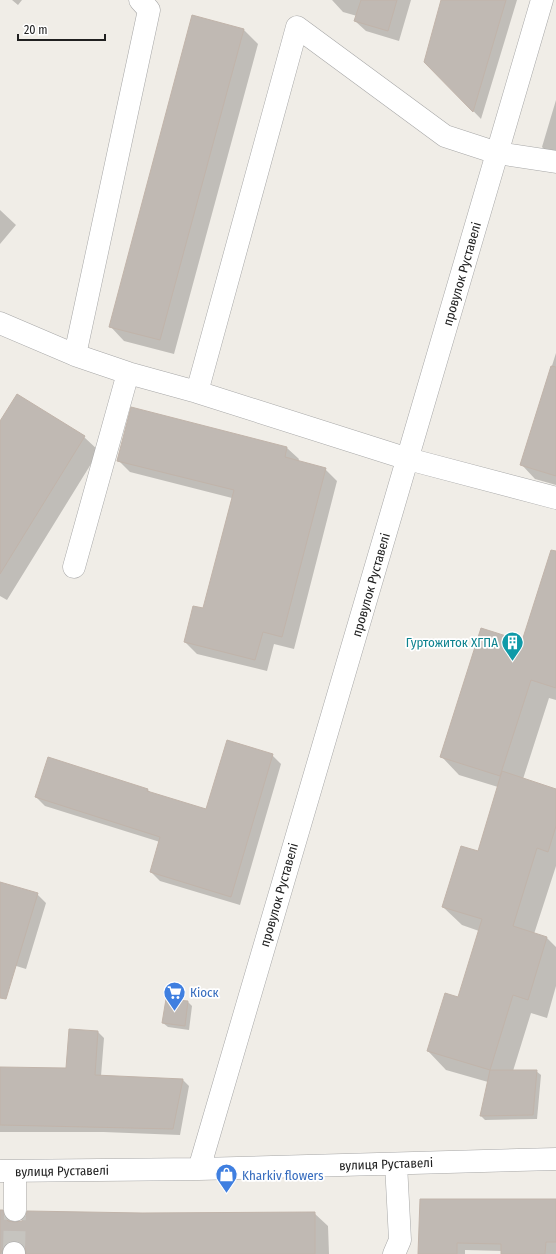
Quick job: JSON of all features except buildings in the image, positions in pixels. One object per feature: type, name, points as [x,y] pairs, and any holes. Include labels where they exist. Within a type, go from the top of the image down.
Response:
[{"type":"street","points":[[75,354],[149,10],[140,0]]},
{"type":"street","name":"провулок Руставелі","points":[[199,1169],[542,0]]},
{"type":"street","points":[[197,392],[297,27],[444,136],[497,153],[556,162]]},
{"type":"street","points":[[0,323],[75,354],[128,373],[197,392],[408,459],[556,498]]},
{"type":"street","points":[[74,567],[128,373]]},
{"type":"street","name":"вулиця Руставелі","points":[[7,1171],[199,1169],[556,1159]]},
{"type":"street","points":[[394,1254],[400,1240],[396,1164]]},
{"type":"street","points":[[7,1171],[15,1210]]},
{"type":"tunnel","points":[[14,1253],[15,1210]]},
{"type":"place","name":"Гуртожиток ХГПА","points":[[513,662]]},
{"type":"place","name":"Кіоск","points":[[175,1012]]},
{"type":"place","name":"Kharkiv flowers","points":[[227,1194]]}]
